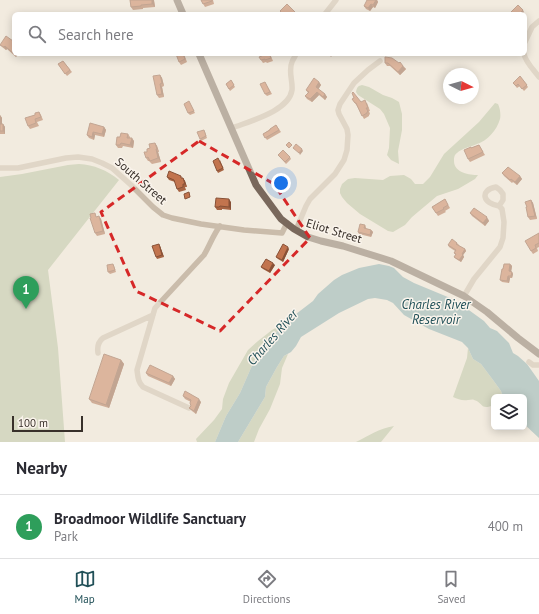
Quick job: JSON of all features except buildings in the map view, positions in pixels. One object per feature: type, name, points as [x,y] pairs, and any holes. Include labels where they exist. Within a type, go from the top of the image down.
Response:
[{"type":"main road","points":[[177,0],[182,12]]},
{"type":"main road","name":"Eliot Street","points":[[201,56],[256,185],[281,219],[296,230],[308,236],[391,261],[464,296],[487,312],[539,354]]},
{"type":"street","points":[[326,12],[336,0]]},
{"type":"street","points":[[527,38],[532,27],[539,21]]},
{"type":"street","points":[[232,128],[282,107],[288,100],[292,91],[290,67],[295,56]]},
{"type":"street","points":[[525,56],[539,77]]},
{"type":"street","points":[[296,230],[310,199],[335,174],[344,160],[347,150],[348,135],[347,129],[339,114],[338,110],[340,104],[354,83],[380,61]]},
{"type":"street","name":"South Street","points":[[0,168],[18,168],[66,158],[78,157],[92,159],[112,168],[162,214],[182,221],[244,230],[282,233],[287,223]]},
{"type":"street","points":[[464,296],[474,279],[500,247],[503,238],[504,222],[502,209],[499,206]]},
{"type":"street","points":[[189,408],[143,387],[139,383],[137,370],[138,363],[155,308],[204,255],[214,234],[220,226]]},
{"type":"street","points":[[98,352],[97,348],[103,338],[153,315]]},
{"type":"street","points":[[529,362],[533,365],[539,365]]},
{"type":"highlighted area","points":[[199,141],[274,184],[310,238],[220,331],[136,291],[101,212]]},
{"type":"green space","points":[[362,85],[399,102],[402,114],[402,130],[398,151],[399,164],[391,160],[387,155],[389,148],[390,128],[384,114],[380,109],[358,95],[356,92],[358,87]]},
{"type":"green space","points":[[495,103],[498,104],[500,109],[500,119],[494,131],[481,143],[461,150],[454,157],[455,165],[459,171],[467,174],[478,175],[475,179],[458,189],[437,196],[412,217],[405,225],[393,232],[388,231],[360,214],[342,197],[340,189],[342,184],[348,179],[383,180],[390,176],[404,175],[411,179],[415,184],[423,184],[430,177],[444,154],[479,122]]},
{"type":"green space","points":[[79,164],[110,173],[119,180],[48,270],[58,348],[65,442],[0,442],[0,177]]},
{"type":"green space","points":[[283,324],[254,361],[240,393],[226,416],[215,442],[197,442],[196,439],[222,409],[223,399],[229,383],[248,350],[272,330]]},
{"type":"green space","points":[[468,348],[473,359],[481,364],[501,391],[502,394],[491,394],[491,406],[484,407],[474,400],[462,400],[453,397],[467,358]]},
{"type":"green space","points":[[288,354],[282,368],[280,384],[254,442],[238,442],[265,397],[266,387],[277,367],[284,356]]},
{"type":"green space","points":[[394,426],[381,442],[356,442],[388,427]]},
{"type":"water","name":"Charles River Reservoir","points":[[379,264],[394,268],[403,277],[414,283],[455,300],[484,321],[490,328],[497,331],[509,343],[513,353],[527,364],[539,381],[539,438],[527,427],[527,394],[502,394],[481,364],[473,359],[468,348],[462,342],[429,329],[404,315],[393,303],[387,300],[375,298],[368,299],[339,313],[301,337],[296,346],[291,352],[284,356],[277,367],[266,387],[265,397],[238,442],[215,442],[226,416],[240,393],[254,361],[283,324],[313,301],[318,294],[334,280],[359,268]]},
{"type":"place","name":"Broadmoor Wildlife Sanctuary","points":[[26,309]]},
{"type":"water label","name":"Charles River","points":[[272,337]]}]
